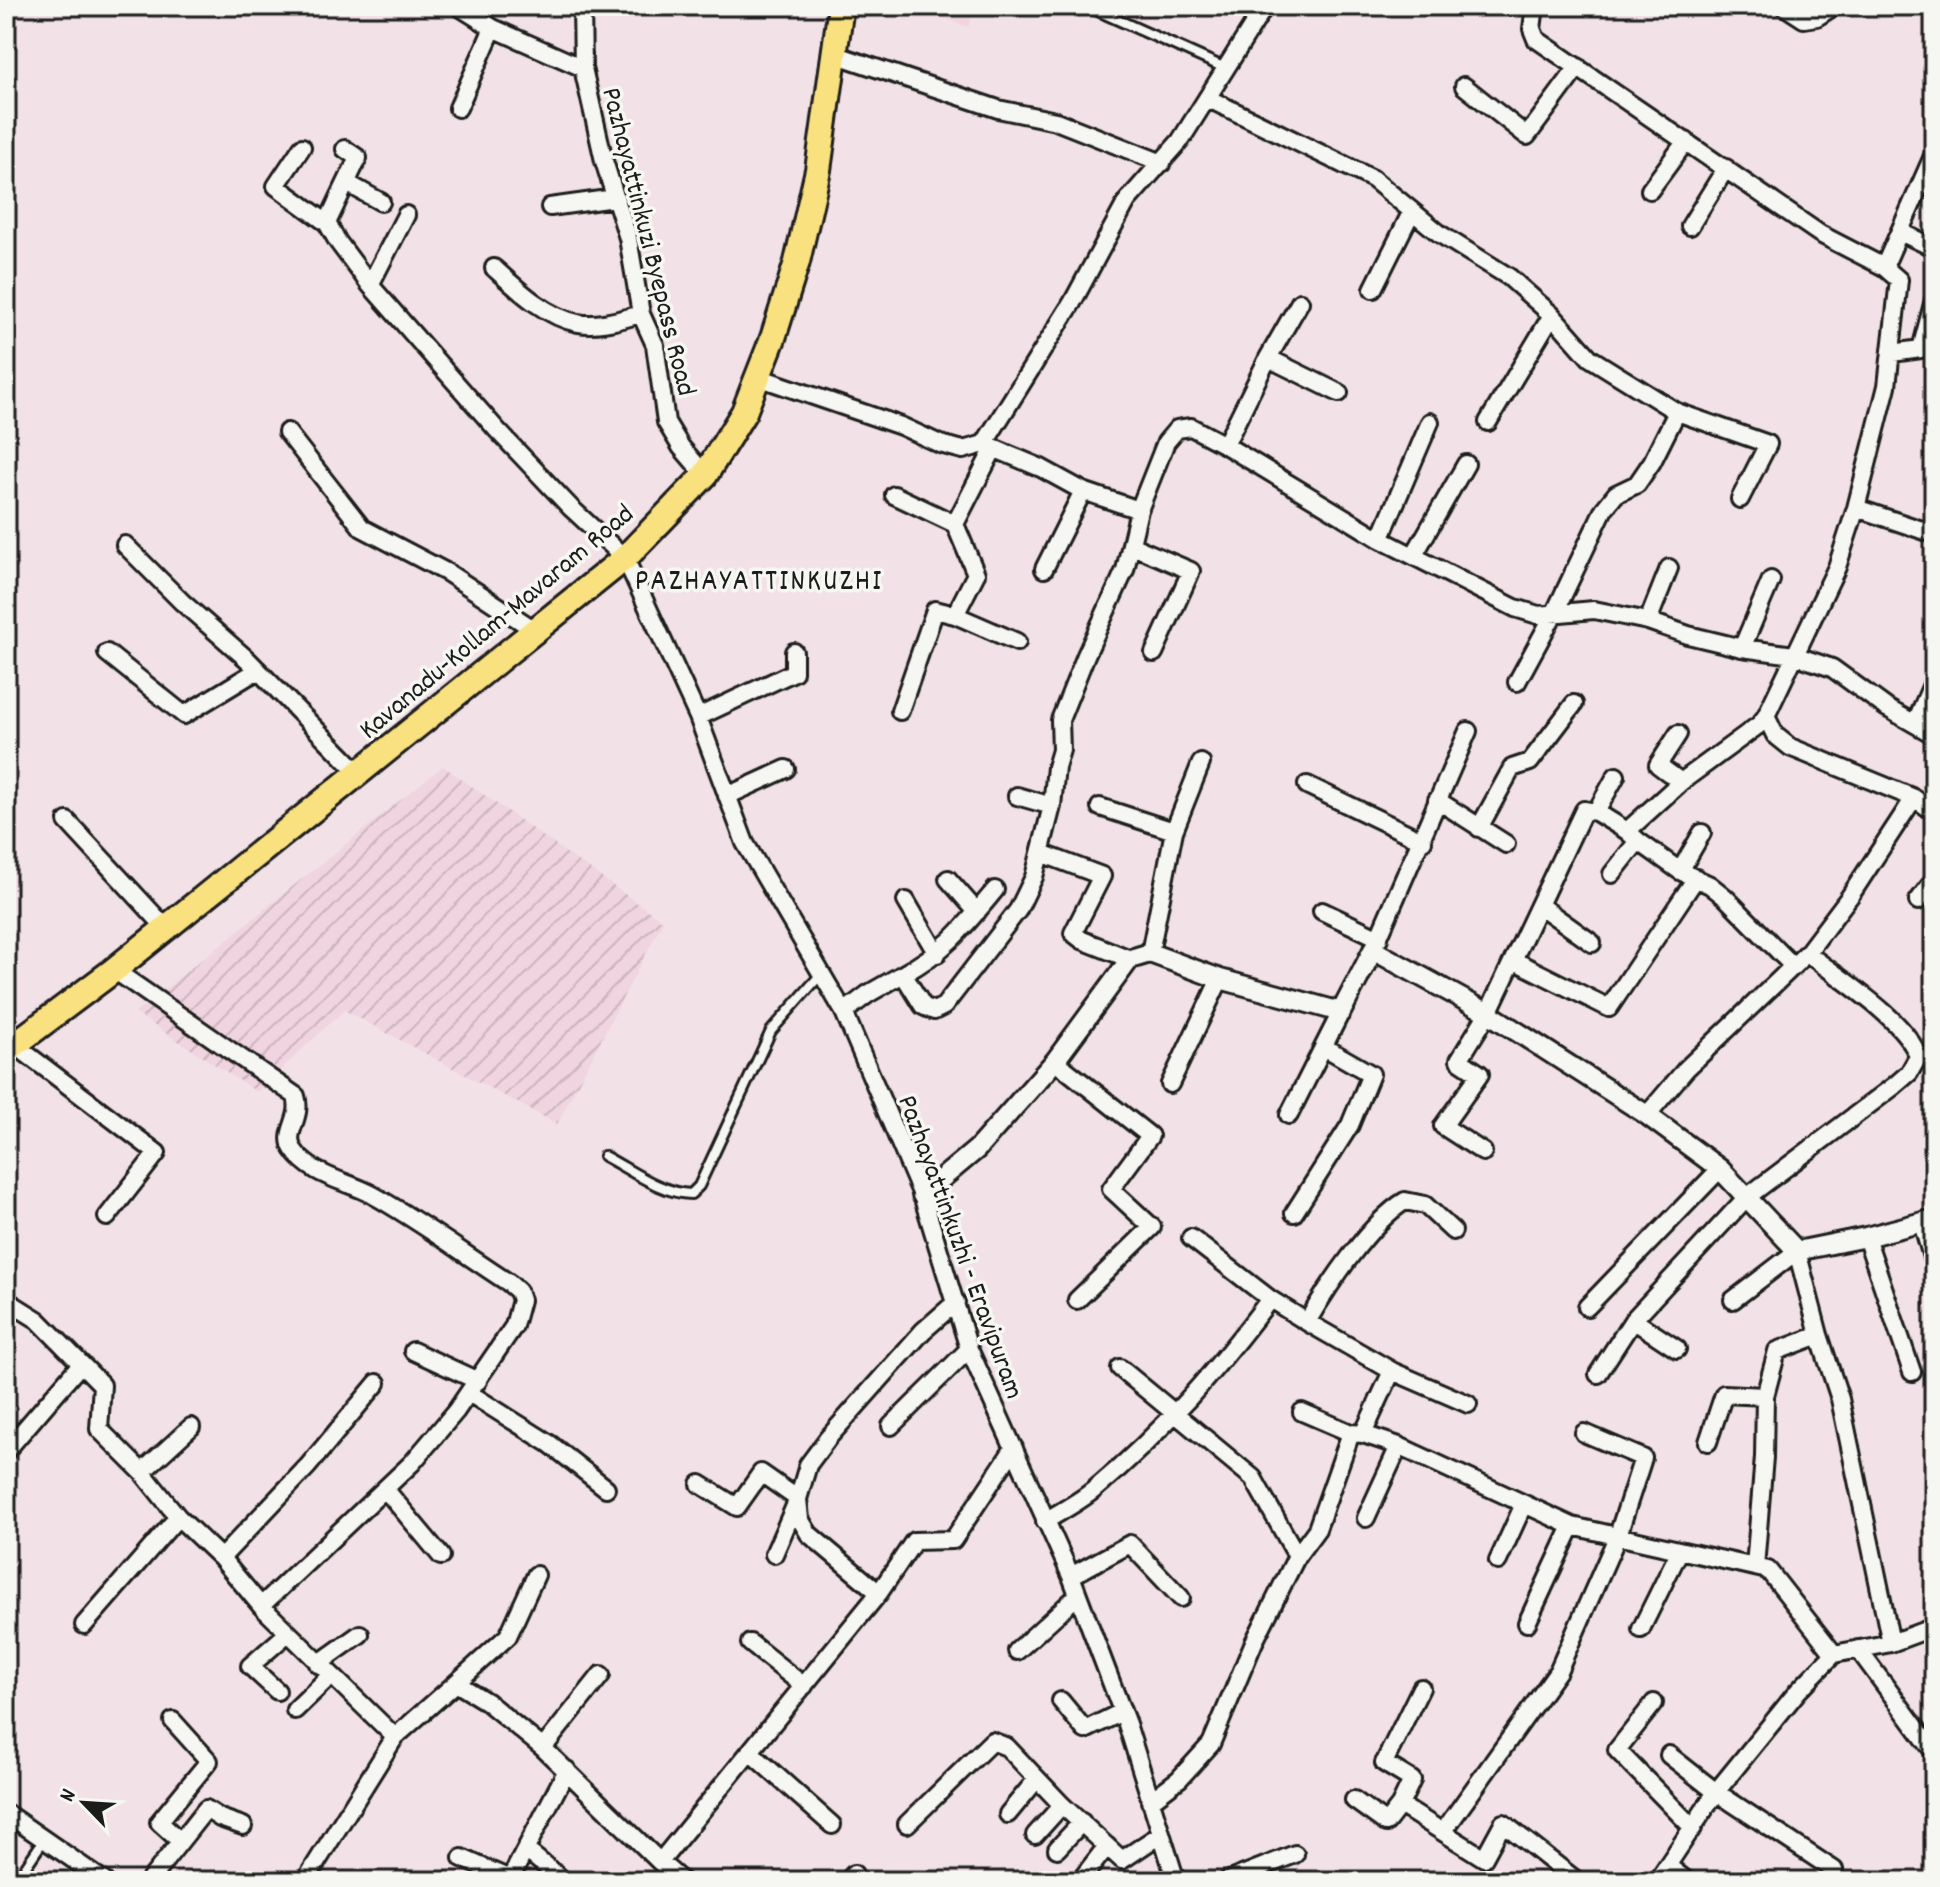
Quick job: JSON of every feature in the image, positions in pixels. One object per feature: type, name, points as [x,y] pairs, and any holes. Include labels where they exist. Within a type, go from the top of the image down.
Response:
[{"type":"main road","name":"Kavanadu-Kollam-Mavaram Road","points":[[9,1044],[114,970],[536,631],[625,558],[705,475],[744,412],[773,338],[801,247],[818,170],[841,6]]},
{"type":"street","points":[[458,6],[493,28],[583,68]]},
{"type":"street","name":"Pazhayattinkuzi Byepass Road","points":[[582,6],[583,68],[628,238],[641,314],[655,345],[666,422],[681,447],[705,475]]},
{"type":"street","points":[[955,524],[989,446],[1127,201],[1180,141],[1265,6]]},
{"type":"street","points":[[1535,6],[1532,29],[1536,39],[1820,234],[1884,267],[1899,280],[1887,386],[1856,508],[1837,567],[1766,716],[1760,724],[1681,782],[1632,836],[1612,874]]},
{"type":"street","points":[[1784,6],[1804,19],[1817,17],[1834,6]]},
{"type":"street","points":[[458,108],[493,28]]},
{"type":"street","points":[[834,54],[998,109],[1056,121],[1162,163]]},
{"type":"street","points":[[1464,86],[1527,136],[1578,67]]},
{"type":"street","points":[[1207,98],[1373,179],[1440,234],[1509,277],[1552,315],[1590,358],[1677,412],[1768,444],[1740,499]]},
{"type":"street","points":[[1650,190],[1686,141]]},
{"type":"street","points":[[302,147],[276,186],[327,223],[370,285],[497,430],[571,508],[625,558]]},
{"type":"street","points":[[327,223],[358,158],[345,149]]},
{"type":"street","points":[[1884,267],[1934,154]]},
{"type":"street","points":[[1690,226],[1726,168]]},
{"type":"street","points":[[347,183],[381,202]]},
{"type":"street","points":[[550,207],[615,198]]},
{"type":"street","points":[[1373,289],[1411,213]]},
{"type":"street","points":[[370,285],[406,215]]},
{"type":"street","points":[[1900,232],[1934,248]]},
{"type":"street","points":[[494,268],[523,295],[578,323],[608,323],[641,314]]},
{"type":"street","points":[[1892,353],[1921,349],[1934,300]]},
{"type":"street","points":[[1225,445],[1300,302]]},
{"type":"street","points":[[1488,422],[1552,315]]},
{"type":"street","points":[[1268,358],[1339,393]]},
{"type":"street","points":[[758,377],[901,426],[940,444],[963,450],[989,446],[1041,468],[1083,491],[1139,510]]},
{"type":"street","points":[[1517,682],[1554,614],[1604,509],[1616,494],[1637,484],[1652,462],[1677,412]]},
{"type":"street","points":[[1380,539],[1430,422]]},
{"type":"street","points":[[903,974],[923,1006],[934,1011],[944,1006],[1018,910],[1034,877],[1052,806],[1061,750],[1060,720],[1125,570],[1139,510],[1166,442],[1177,429],[1191,427],[1225,445],[1380,539],[1515,608],[1538,615],[1594,610],[1648,621],[1688,635],[1742,648],[1794,655],[1832,668],[1887,708],[1934,735]]},
{"type":"street","points":[[287,432],[362,528],[448,573],[536,631]]},
{"type":"street","points":[[1414,555],[1466,464]]},
{"type":"street","points":[[1044,569],[1083,491]]},
{"type":"street","points":[[894,495],[955,524],[976,574],[955,615]]},
{"type":"street","points":[[1856,508],[1934,534]]},
{"type":"street","points":[[125,545],[258,670],[359,773]]},
{"type":"street","points":[[1133,546],[1191,571],[1154,653]]},
{"type":"street","name":"Pazhayattinkuzhi - Eravipuram","points":[[625,558],[698,717],[745,843],[844,1012],[922,1195],[969,1349],[1071,1576],[1122,1712],[1176,1881]]},
{"type":"street","points":[[1648,621],[1669,568]]},
{"type":"street","points":[[1742,648],[1771,580]]},
{"type":"street","points":[[900,711],[935,610],[955,615],[1017,642]]},
{"type":"street","points":[[698,717],[794,672],[794,652]]},
{"type":"street","points":[[107,653],[184,715],[258,670]]},
{"type":"street","points":[[1915,724],[1934,680]]},
{"type":"street","points":[[1479,828],[1512,768],[1530,762],[1574,704]]},
{"type":"street","points":[[1766,716],[1775,735],[1790,747],[1914,798],[1934,812]]},
{"type":"street","points":[[1289,1115],[1376,944],[1468,731]]},
{"type":"street","points":[[1678,734],[1658,765],[1681,782]]},
{"type":"street","points":[[1150,953],[1174,831],[1201,763]]},
{"type":"street","points":[[727,796],[786,769]]},
{"type":"street","points":[[1596,812],[1616,776]]},
{"type":"street","points":[[1307,785],[1423,841]]},
{"type":"street","points":[[1017,796],[1052,806]]},
{"type":"street","points":[[1647,1115],[1686,1069],[1807,953],[1850,896],[1914,798]]},
{"type":"street","points":[[1437,800],[1506,844]]},
{"type":"street","points":[[1100,807],[1174,831]]},
{"type":"street","points":[[1483,1152],[1443,1126],[1480,1074],[1459,1060],[1488,1013],[1584,810],[1596,812],[1680,871],[1725,897],[1792,965]]},
{"type":"street","points":[[67,821],[166,928]]},
{"type":"street","points":[[1680,871],[1702,833]]},
{"type":"street","points":[[1041,853],[1102,876],[1073,933],[1082,940],[1130,959]]},
{"type":"street","points":[[1513,960],[1609,1008],[1696,878]]},
{"type":"street","points":[[948,879],[977,912]]},
{"type":"street","points":[[1918,901],[1934,880]]},
{"type":"street","points":[[844,1012],[868,994],[937,954],[961,933],[995,890]]},
{"type":"street","points":[[906,901],[937,954]]},
{"type":"street","points":[[1539,905],[1592,943]]},
{"type":"street","points":[[1322,911],[1647,1115],[1720,1169],[1797,1251],[1840,1399],[1891,1643]]},
{"type":"street","points":[[922,1195],[977,1149],[1055,1061],[1130,959],[1150,953],[1220,979],[1341,1012]]},
{"type":"street","points":[[1598,1374],[1633,1320],[1747,1197],[1894,1086],[1909,1073],[1918,1057],[1900,1026],[1807,953]]},
{"type":"street","points":[[114,970],[296,1096],[300,1107],[291,1131],[291,1145],[299,1157],[323,1174],[372,1194],[518,1291],[521,1305],[514,1326],[473,1387],[412,1463],[261,1606]]},
{"type":"street","points":[[1170,1084],[1220,979]]},
{"type":"street","points":[[9,1044],[157,1153],[107,1217]]},
{"type":"street","points":[[1294,1213],[1350,1125],[1371,1074],[1324,1047]]},
{"type":"street","points":[[1055,1061],[1150,1136],[1111,1189],[1152,1227],[1077,1300]]},
{"type":"street","points":[[1587,1307],[1720,1169]]},
{"type":"street","points":[[1307,1322],[1360,1245],[1405,1201],[1425,1205],[1453,1231]]},
{"type":"street","points":[[1733,1300],[1797,1251],[1928,1221],[1934,1264]]},
{"type":"street","points":[[1866,1237],[1912,1372]]},
{"type":"street","points":[[1191,1238],[1270,1299],[1307,1322],[1392,1371],[1468,1404]]},
{"type":"street","points":[[1045,1521],[1095,1490],[1175,1416],[1210,1377],[1270,1299]]},
{"type":"street","points":[[6,1300],[38,1320],[102,1385],[99,1429],[142,1472],[178,1517],[221,1558],[261,1606],[395,1737]]},
{"type":"street","points":[[774,1554],[798,1499],[808,1465],[828,1438],[923,1331],[956,1302]]},
{"type":"street","points":[[1633,1320],[1677,1349]]},
{"type":"street","points":[[1755,1567],[1764,1457],[1765,1396],[1777,1351],[1819,1335]]},
{"type":"street","points":[[891,1426],[969,1349]]},
{"type":"street","points":[[413,1351],[473,1387],[606,1488]]},
{"type":"street","points":[[6,1451],[80,1365]]},
{"type":"street","points":[[1120,1368],[1253,1478],[1297,1556]]},
{"type":"street","points":[[1150,1801],[1179,1779],[1211,1744],[1254,1642],[1297,1556],[1317,1529],[1357,1434],[1392,1371]]},
{"type":"street","points":[[221,1558],[308,1466],[377,1383]]},
{"type":"street","points":[[1708,1442],[1724,1394],[1765,1396]]},
{"type":"street","points":[[1302,1412],[1357,1434],[1399,1446],[1572,1526],[1768,1570],[1834,1654]]},
{"type":"street","points":[[142,1472],[191,1427]]},
{"type":"street","points":[[1443,1832],[1558,1671],[1618,1535],[1643,1458],[1584,1433]]},
{"type":"street","points":[[1366,1518],[1399,1446]]},
{"type":"street","points":[[660,1862],[879,1593],[914,1541],[953,1540],[1014,1448]]},
{"type":"street","points":[[700,1484],[737,1507],[761,1473],[798,1499],[800,1519],[809,1534],[879,1593]]},
{"type":"street","points":[[385,1489],[441,1556]]},
{"type":"street","points":[[1498,1561],[1524,1504]]},
{"type":"street","points":[[84,1625],[178,1517]]},
{"type":"street","points":[[1527,1623],[1572,1526]]},
{"type":"street","points":[[1071,1576],[1130,1544],[1181,1598]]},
{"type":"street","points":[[1641,1629],[1679,1552]]},
{"type":"street","points":[[305,1881],[395,1737],[508,1636],[536,1575]]},
{"type":"street","points":[[1017,1651],[1077,1596]]},
{"type":"street","points":[[1657,1881],[1716,1792],[1798,1691],[1834,1654],[1891,1643],[1934,1627]]},
{"type":"street","points":[[277,1691],[250,1666],[288,1633]]},
{"type":"street","points":[[295,1710],[324,1670],[360,1634]]},
{"type":"street","points":[[750,1643],[804,1686]]},
{"type":"street","points":[[1858,1649],[1934,1752]]},
{"type":"street","points":[[543,1748],[601,1675]]},
{"type":"street","points":[[456,1683],[487,1702],[543,1748],[682,1881]]},
{"type":"street","points":[[1354,1800],[1386,1823],[1400,1805],[1412,1780],[1384,1763],[1421,1688]]},
{"type":"street","points":[[1061,1701],[1085,1730],[1122,1712]]},
{"type":"street","points":[[1654,1703],[1617,1750],[1693,1828]]},
{"type":"street","points":[[173,1721],[209,1761],[159,1822],[180,1841]]},
{"type":"street","points":[[907,1824],[992,1741],[1007,1747],[1062,1805],[1122,1860],[1161,1834]]},
{"type":"street","points":[[751,1753],[832,1825]]},
{"type":"street","points":[[1669,1755],[1716,1792],[1834,1870]]},
{"type":"street","points":[[462,1858],[510,1880],[567,1770]]},
{"type":"street","points":[[1008,1814],[1037,1779]]},
{"type":"street","points":[[1035,1835],[1062,1805]]},
{"type":"street","points":[[1400,1805],[1484,1858],[1503,1823],[1577,1881]]},
{"type":"street","points":[[149,1881],[206,1809],[243,1826]]},
{"type":"street","points":[[6,1813],[104,1881]]},
{"type":"street","points":[[1057,1849],[1082,1822]]},
{"type":"street","points":[[1080,1881],[1107,1846]]},
{"type":"street","points":[[526,1850],[564,1881]]},
{"type":"street","points":[[1227,1881],[1295,1854]]},
{"type":"street","points":[[1668,1866],[1687,1881]]},
{"type":"lane","points":[[1087,6],[1225,68]]},
{"type":"lane","points":[[604,1156],[665,1188],[691,1194],[699,1186],[771,1031],[822,973]]},
{"type":"lane","points":[[16,1881],[43,1841]]},
{"type":"shaded area","points":[[913,6],[976,6],[968,27]]},
{"type":"shaded area","points":[[443,766],[663,921],[557,1124],[344,1010],[257,1092],[135,1013]]},
{"type":"district","name":"PAZHAYATTINKUZHI","points":[[759,579]]}]
